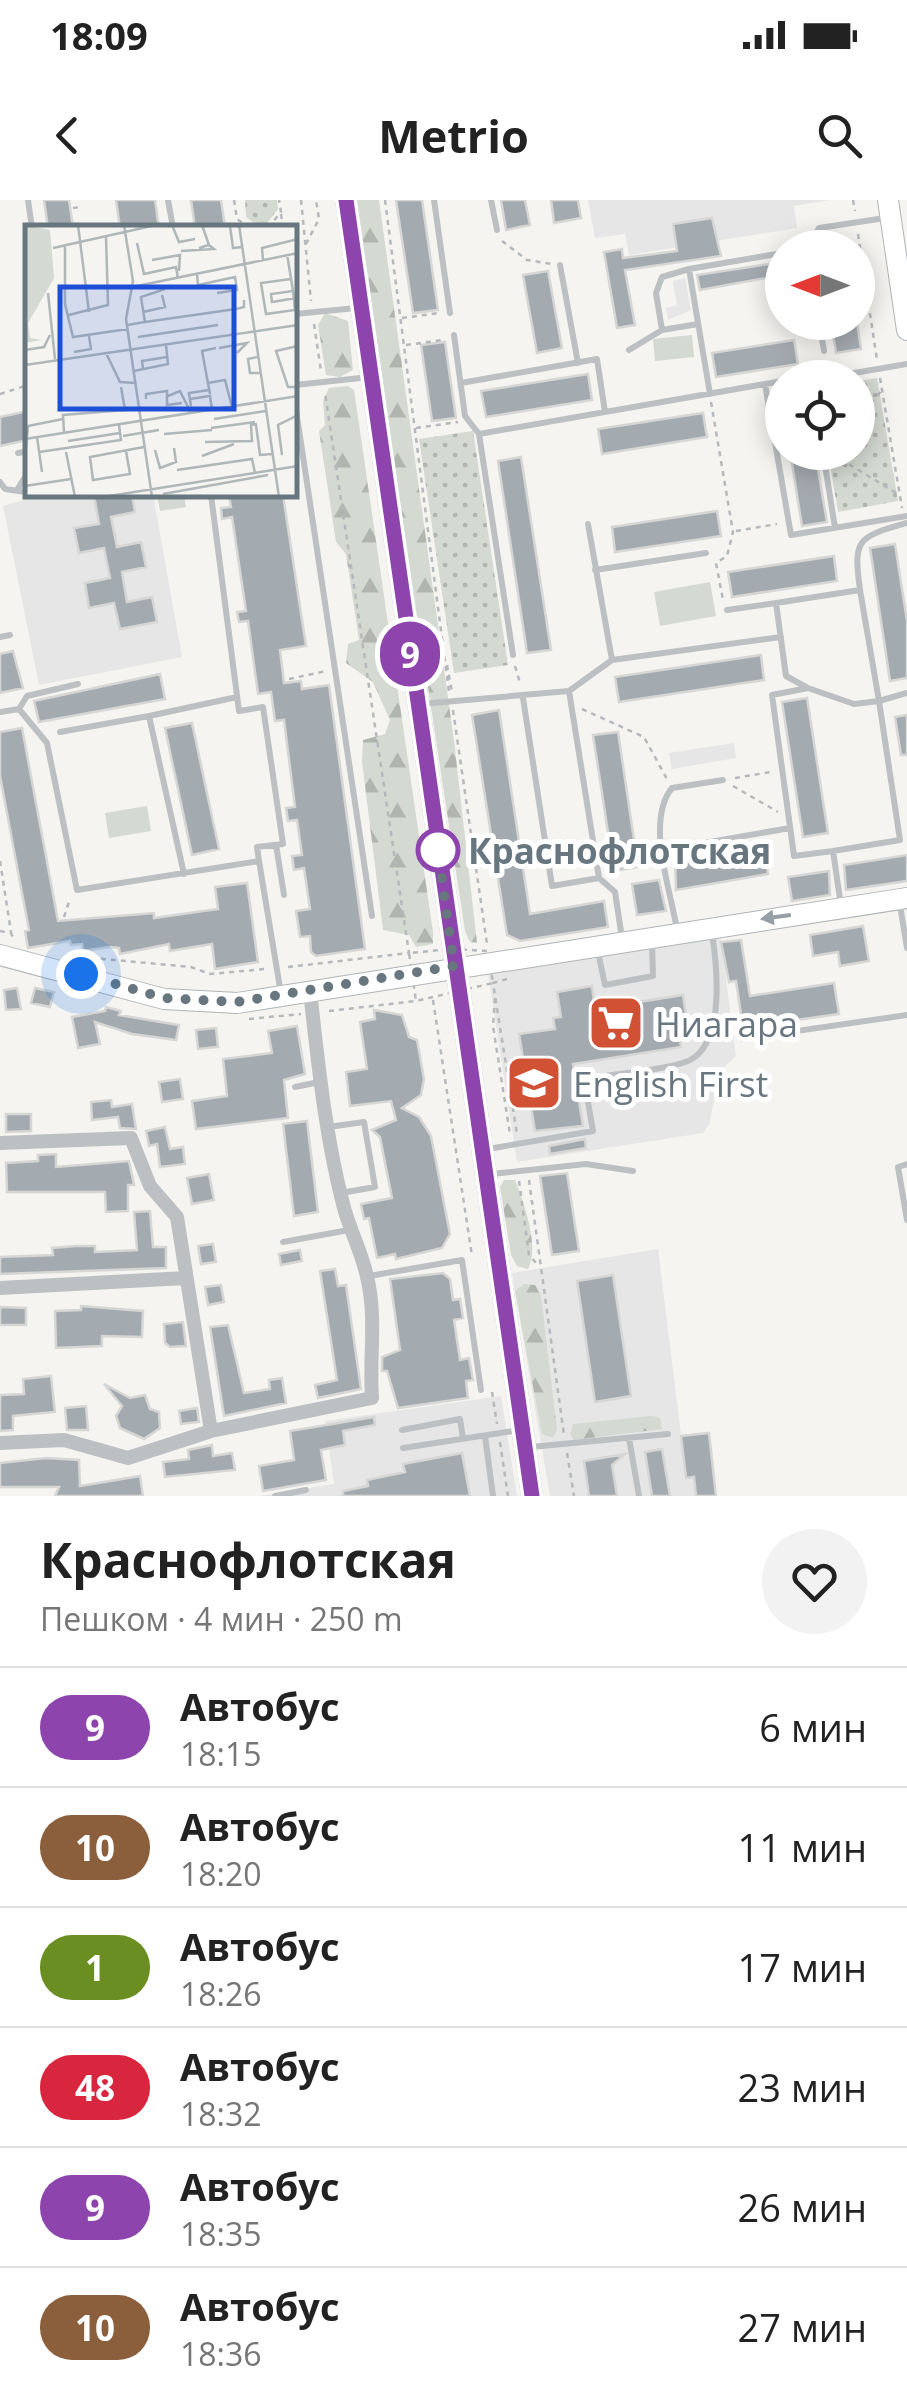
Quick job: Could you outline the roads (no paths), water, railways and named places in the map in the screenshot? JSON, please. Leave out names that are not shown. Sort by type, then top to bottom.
[{"type":"main road","points":[[346,200],[532,1496]]},
{"type":"main road","points":[[889,209],[907,330]]},
{"type":"main road","points":[[8,950],[164,998],[237,1002],[903,899]]},
{"type":"street","points":[[0,1443],[64,1440],[128,1458],[211,1431],[372,1398],[369,1353],[374,1336],[368,1276],[340,1193],[320,1081],[310,990]]},
{"type":"street","points":[[0,1143],[131,1138],[150,1186],[177,1217],[211,1431]]},
{"type":"street","points":[[0,1288],[186,1278]]},
{"type":"lane","points":[[28,200],[32,225]]},
{"type":"lane","points":[[168,200],[173,225]]},
{"type":"lane","points":[[434,200],[450,312]]},
{"type":"lane","points":[[491,200],[497,230]]},
{"type":"lane","points":[[818,230],[889,209]]},
{"type":"lane","points":[[662,330],[656,293],[662,277],[765,257]]},
{"type":"lane","points":[[560,265],[578,363]]},
{"type":"lane","points":[[689,269],[710,394]]},
{"type":"lane","points":[[298,314],[362,307]]},
{"type":"lane","points":[[628,350],[662,330],[698,324]]},
{"type":"lane","points":[[454,337],[469,420],[479,434],[513,655]]},
{"type":"lane","points":[[822,340],[824,352]]},
{"type":"lane","points":[[460,383],[598,360],[605,412]]},
{"type":"lane","points":[[875,369],[907,364]]},
{"type":"lane","points":[[298,385],[371,377]]},
{"type":"lane","points":[[479,434],[765,384]]},
{"type":"lane","points":[[298,422],[372,916]]},
{"type":"lane","points":[[18,453],[25,452]]},
{"type":"lane","points":[[298,467],[305,466]]},
{"type":"lane","points":[[780,470],[791,535],[907,519]]},
{"type":"lane","points":[[828,470],[835,528]]},
{"type":"lane","points":[[16,490],[25,476]]},
{"type":"lane","points":[[0,482],[5,489],[25,492]]},
{"type":"lane","points":[[211,498],[239,711],[263,707],[283,844],[256,847],[281,995]]},
{"type":"lane","points":[[808,688],[772,695],[794,856],[900,840],[855,550],[863,538],[907,519]]},
{"type":"lane","points":[[588,524],[612,660]]},
{"type":"lane","points":[[595,570],[706,553]]},
{"type":"lane","points":[[728,610],[860,590]]},
{"type":"lane","points":[[776,603],[786,676],[854,704],[907,693]]},
{"type":"lane","points":[[0,636],[10,635]]},
{"type":"lane","points":[[418,704],[570,691],[612,660],[780,636]]},
{"type":"lane","points":[[0,712],[18,710],[28,696],[78,684]]},
{"type":"lane","points":[[570,691],[599,878],[614,892],[623,940]]},
{"type":"lane","points":[[60,732],[237,697]]},
{"type":"lane","points":[[523,698],[552,886],[599,878]]},
{"type":"lane","points":[[18,710],[47,743],[77,890],[259,862]]},
{"type":"lane","points":[[149,716],[184,874]]},
{"type":"lane","points":[[677,931],[663,850],[662,800],[672,788],[723,780]]},
{"type":"lane","points":[[663,850],[790,828]]},
{"type":"lane","points":[[276,845],[284,895]]},
{"type":"lane","points":[[833,851],[841,907]]},
{"type":"lane","points":[[903,899],[907,948]]},
{"type":"lane","points":[[482,1150],[592,1130],[584,1079],[690,1060],[707,1045],[718,996],[711,926]]},
{"type":"lane","points":[[596,944],[605,985],[652,976],[651,936]]},
{"type":"lane","points":[[742,1039],[907,1014]]},
{"type":"lane","points":[[295,1086],[320,1081]]},
{"type":"lane","points":[[328,1127],[364,1122],[375,1188],[340,1193]]},
{"type":"lane","points":[[486,1175],[586,1164],[632,1171]]},
{"type":"lane","points":[[907,1164],[898,1167],[907,1220]]},
{"type":"lane","points":[[283,1242],[350,1230]]},
{"type":"lane","points":[[368,1276],[462,1260],[481,1390]]},
{"type":"lane","points":[[402,1430],[460,1419],[464,1439]]},
{"type":"lane","points":[[403,1448],[498,1434],[565,1442],[668,1434]]},
{"type":"lane","points":[[484,1436],[493,1496]]},
{"type":"lane","points":[[629,1438],[639,1496]]},
{"type":"lane","points":[[275,1496],[306,1490]]},
{"type":"place","name":"Краснофлотская","points":[[438,850]]},
{"type":"place","name":"Ниагара","points":[[616,1023]]},
{"type":"place","name":"English First","points":[[534,1083]]}]
